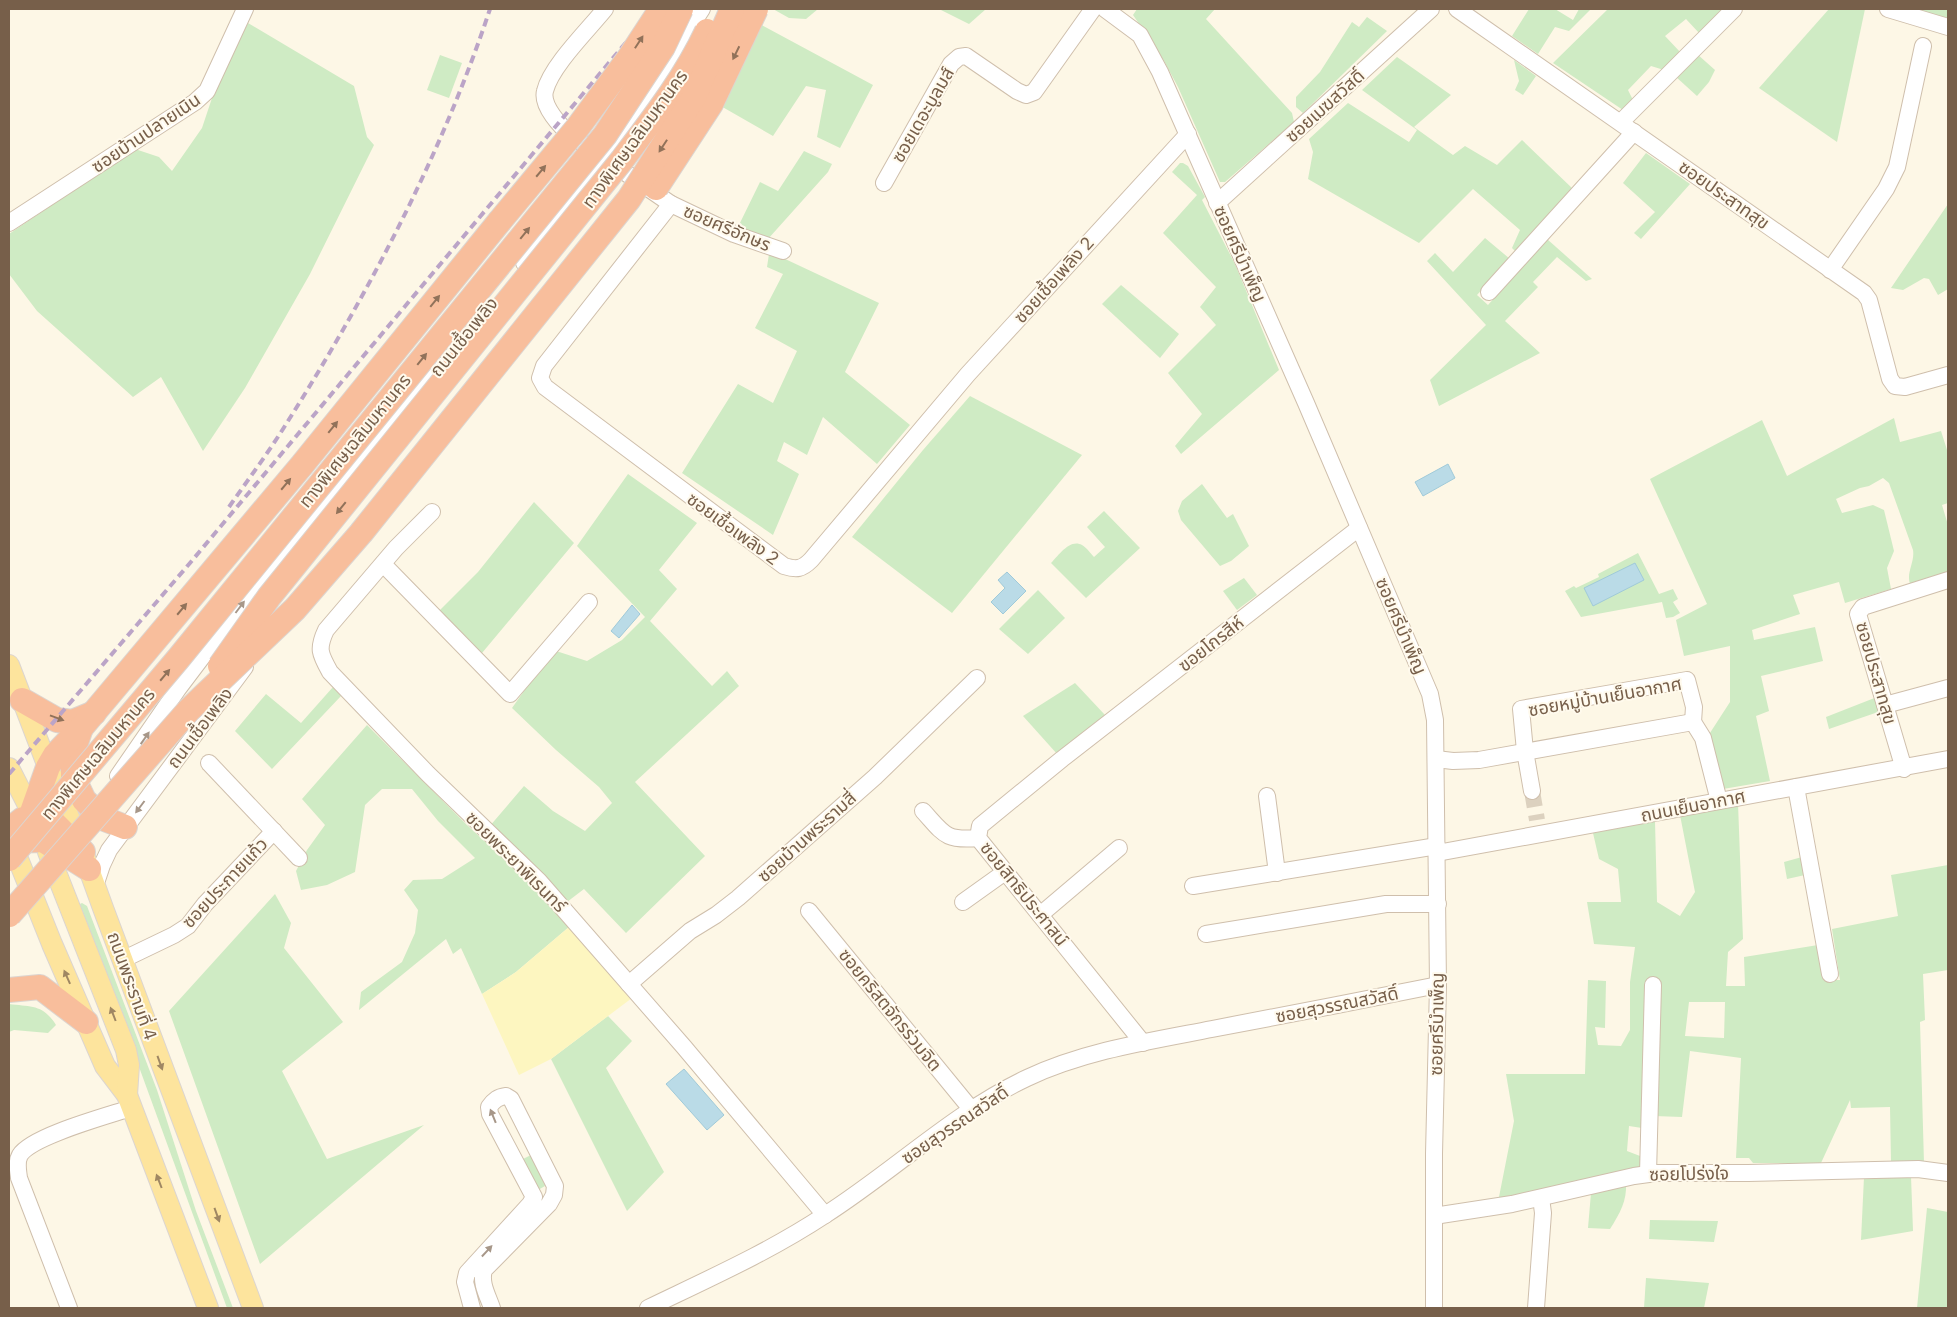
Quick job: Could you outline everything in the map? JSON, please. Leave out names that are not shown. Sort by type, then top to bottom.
[{"type":"highway","points":[[9,841],[37,824],[48,767],[55,755],[87,720],[302,465],[578,128],[629,58],[661,9]]},
{"type":"highway","name":"ทางพิเศษเฉลิมมหานคร","points":[[9,841],[178,659],[605,135],[663,47],[681,9]]},
{"type":"highway","name":"ทางพิเศษเฉลิมมหานคร","points":[[189,710],[268,597],[622,160],[674,91],[697,52],[717,9]]},
{"type":"highway","name":"ทางพิเศษเฉลิมมหานคร","points":[[9,915],[189,710],[295,609],[343,554],[629,199],[694,97],[730,9]]},
{"type":"highway","points":[[253,656],[316,596],[365,540],[637,215],[711,104],[756,9]]},
{"type":"highway","points":[[22,700],[56,720],[72,722],[87,720]]},
{"type":"highway","points":[[87,720],[72,752],[73,777],[84,800],[102,818],[125,827]]},
{"type":"highway","points":[[37,824],[77,859]]},
{"type":"highway","points":[[9,990],[40,987],[86,1022]]},
{"type":"main road","name":"ถนนพระรามที่ 4","points":[[9,665],[48,767],[77,859],[126,1050],[129,1065],[129,1102]]},
{"type":"main road","points":[[9,768],[37,824]]},
{"type":"main road","name":"ถนนพระรามที่ 4","points":[[9,841],[106,1066],[129,1102],[208,1308]]},
{"type":"main road","name":"ถนนพระรามที่ 4","points":[[77,859],[122,960],[253,1308]]},
{"type":"street","name":"ซอยบ้านปลายเนิน","points":[[9,223],[195,102],[207,91],[245,9]]},
{"type":"street","points":[[605,9],[560,64],[545,92],[547,102],[558,124],[572,136],[671,204]]},
{"type":"street","name":"ถนนเชื้อเพลิง","points":[[277,558],[253,656],[125,827],[102,864],[77,859],[94,810],[178,690],[277,558],[460,344],[606,158],[702,9]]},
{"type":"street","name":"ถนนเชื้อเพลิง","points":[[606,158],[650,129],[686,94],[696,79],[730,9]]},
{"type":"street","name":"ซอยเดอะบูลมส์","points":[[884,183],[940,80],[951,64],[959,57],[966,56],[1017,92],[1026,95],[1034,92],[1093,9]]},
{"type":"street","name":"ซอยศรีบำเพ็ญ","points":[[1105,9],[1127,24],[1140,36],[1157,65],[1306,403],[1430,694],[1435,720],[1438,904],[1434,1154],[1434,1308]]},
{"type":"street","name":"ซอยเมฆสวัสดิ์","points":[[1217,203],[1431,9]]},
{"type":"street","name":"ซอยประสาทสุข","points":[[1457,9],[1864,293],[1869,300],[1890,379],[1895,386],[1905,387],[1948,375]]},
{"type":"street","points":[[1489,292],[1628,127],[1734,9]]},
{"type":"street","points":[[1888,9],[1948,27]]},
{"type":"street","points":[[1830,270],[1886,189],[1897,167],[1923,46]]},
{"type":"street","name":"ซอยเชื้อเพลิง 2","points":[[671,204],[544,366],[540,378],[544,387],[660,475],[784,566],[795,570],[804,567],[811,560],[966,376],[1188,134]]},
{"type":"street","name":"ซอยศรีอักษร","points":[[671,204],[734,234],[783,251]]},
{"type":"street","name":"ซอยพระยาพิเรนทร์","points":[[432,512],[382,564],[326,630],[321,641],[320,654],[330,672],[428,774],[539,881],[826,1215]]},
{"type":"street","name":"ฃอยโกรสีห์","points":[[1062,759],[1360,528]]},
{"type":"street","points":[[382,564],[510,694],[589,602]]},
{"type":"street","name":"ซอยประสาทสุข","points":[[1904,769],[1858,614],[1860,609],[1869,604],[1948,580]]},
{"type":"street","name":"ซอยบ้านพระรามสี่","points":[[629,984],[690,931],[716,915],[738,898],[875,777],[977,678]]},
{"type":"street","name":"ซอยหมู่บ้านเย็นอากาศ","points":[[1532,791],[1525,752],[1521,709],[1687,680],[1694,707],[1693,722],[1703,738],[1719,801]]},
{"type":"street","points":[[1885,705],[1948,688]]},
{"type":"street","points":[[1436,759],[1453,761],[1479,760],[1693,722]]},
{"type":"street","name":"ซอยสิทธิประศาสน์","points":[[1062,759],[980,826],[978,838],[1143,1043]]},
{"type":"street","name":"ถนนเย็นอากาศ","points":[[1193,886],[1277,872],[1437,850],[1538,828],[1719,801],[1948,760]]},
{"type":"street","name":"ซอยประกายแก้ว","points":[[209,763],[299,858]]},
{"type":"street","points":[[1796,787],[1830,974]]},
{"type":"street","points":[[1268,796],[1277,872]]},
{"type":"street","points":[[923,811],[946,836],[960,840],[978,838]]},
{"type":"street","name":"ซอยประกายแก้ว","points":[[122,960],[174,935],[188,926],[205,904],[274,831]]},
{"type":"street","points":[[1040,915],[1119,848]]},
{"type":"street","points":[[962,902],[1005,872]]},
{"type":"street","points":[[1206,934],[1386,904],[1438,904]]},
{"type":"street","name":"ซอยคริสตจักรร่วมจิต","points":[[809,911],[971,1109]]},
{"type":"street","points":[[1648,1174],[1653,984]]},
{"type":"street","name":"ซอยสุวรรณสวัสดิ์","points":[[648,1308],[760,1254],[826,1215],[971,1109],[998,1092],[1051,1068],[1143,1043],[1438,985]]},
{"type":"street","points":[[476,1272],[484,1270],[549,1204],[554,1196],[555,1186],[511,1099],[506,1096],[500,1097],[489,1106],[490,1114],[534,1197]]},
{"type":"street","points":[[69,1308],[19,1178],[17,1161],[21,1153],[29,1146],[44,1138],[129,1102]]},
{"type":"street","points":[[513,1156],[534,1144]]},
{"type":"street","name":"ซอยโปร่งใจ","points":[[1434,1216],[1541,1198],[1648,1174],[1918,1169],[1948,1173]]},
{"type":"street","points":[[534,1197],[554,1196]]},
{"type":"street","points":[[472,1308],[465,1282],[476,1272],[534,1197]]},
{"type":"street","points":[[1536,1308],[1543,1213],[1541,1198]]},
{"type":"street","points":[[476,1272],[484,1284],[492,1308]]},
{"type":"green space","points":[[773,9],[818,9],[806,19],[789,18]]},
{"type":"green space","points":[[939,9],[986,9],[969,24]]},
{"type":"green space","points":[[1137,9],[1215,9],[1206,19],[1292,113],[1294,122],[1225,182],[1220,182],[1178,87],[1163,59],[1133,15]]},
{"type":"green space","points":[[1529,9],[1555,9],[1573,20],[1579,9],[1591,9],[1569,31],[1555,27],[1538,54],[1512,36]]},
{"type":"green space","points":[[1608,9],[1726,9],[1700,34],[1686,19],[1665,36],[1681,53],[1664,70],[1651,66],[1628,90],[1633,100],[1623,110],[1553,63]]},
{"type":"green space","points":[[1829,9],[1865,9],[1837,142],[1759,88]]},
{"type":"green space","points":[[1905,9],[1948,9],[1948,22]]},
{"type":"green space","points":[[1367,17],[1387,31],[1303,113],[1296,107],[1296,97],[1320,72],[1352,22],[1359,27]]},
{"type":"green space","points":[[248,23],[354,86],[367,137],[374,145],[310,274],[245,388],[203,451],[161,377],[133,397],[37,311],[9,274],[9,234],[135,149],[159,157],[172,171],[202,128],[213,95]]},
{"type":"green space","points":[[758,23],[873,85],[840,148],[817,137],[826,90],[806,86],[773,136],[719,105]]},
{"type":"green space","points":[[1697,54],[1715,70],[1709,82],[1697,96],[1675,76]]},
{"type":"green space","points":[[440,55],[462,63],[449,98],[427,90]]},
{"type":"green space","points":[[1397,57],[1451,95],[1414,127],[1453,155],[1465,146],[1497,165],[1522,140],[1573,189],[1516,252],[1512,248],[1520,230],[1473,189],[1419,243],[1308,179],[1313,152],[1309,139],[1348,103],[1409,142],[1417,130],[1362,90]]},
{"type":"green space","points":[[1514,60],[1536,76],[1523,95],[1515,90],[1519,81]]},
{"type":"green space","points":[[804,151],[832,164],[828,172],[768,239],[737,229],[760,182],[778,191]]},
{"type":"green space","points":[[1646,153],[1690,184],[1641,239],[1634,233],[1655,212],[1623,183]]},
{"type":"green space","points":[[1180,163],[1188,166],[1205,197],[1202,200],[1235,264],[1279,370],[1181,454],[1175,446],[1202,414],[1168,373],[1216,325],[1200,307],[1216,287],[1163,233],[1197,195],[1172,172]]},
{"type":"green space","points":[[1948,204],[1948,289],[1938,295],[1929,279],[1924,278],[1903,290],[1891,288]]},
{"type":"green space","points":[[1485,238],[1510,259],[1477,295],[1488,305],[1547,239],[1592,279],[1586,281],[1557,257],[1533,282],[1538,287],[1505,321],[1540,353],[1439,406],[1430,380],[1486,325],[1427,261],[1435,253],[1453,272]]},
{"type":"green space","points":[[769,254],[783,258],[879,303],[845,372],[910,425],[877,464],[823,417],[807,455],[784,442],[777,461],[799,474],[773,535],[682,473],[738,384],[773,403],[797,351],[755,328],[783,274],[767,267]]},
{"type":"green space","points":[[1121,285],[1179,334],[1160,358],[1102,304]]},
{"type":"green space","points":[[970,396],[1082,455],[952,613],[852,537]]},
{"type":"green space","points":[[1894,418],[1900,442],[1941,431],[1948,453],[1948,503],[1942,505],[1948,525],[1948,573],[1910,584],[1909,575],[1913,550],[1889,483],[1883,478],[1869,486],[1836,499],[1842,513],[1873,505],[1884,510],[1894,551],[1887,568],[1891,589],[1845,603],[1839,582],[1793,595],[1800,614],[1752,630],[1754,640],[1815,627],[1823,661],[1761,676],[1769,711],[1756,716],[1770,781],[1723,789],[1708,736],[1730,702],[1730,646],[1684,656],[1676,620],[1707,604],[1650,479],[1762,420],[1787,476]]},
{"type":"green space","points":[[628,474],[697,523],[659,570],[677,589],[650,621],[712,686],[727,671],[739,686],[635,782],[705,856],[626,933],[584,889],[567,902],[489,827],[524,786],[553,811],[585,831],[612,803],[599,787],[556,750],[512,708],[553,650],[587,661],[622,640],[645,617],[577,546]]},
{"type":"green space","points":[[1202,484],[1227,518],[1233,514],[1249,546],[1231,561],[1220,566],[1181,520],[1178,511],[1182,501]]},
{"type":"green space","points":[[534,502],[574,543],[482,653],[439,611],[478,572]]},
{"type":"green space","points":[[1104,511],[1140,548],[1086,598],[1051,563],[1073,544],[1078,543],[1082,545],[1094,557],[1105,547],[1087,527]]},
{"type":"green space","points":[[1638,553],[1659,594],[1673,589],[1678,599],[1673,602],[1680,613],[1666,618],[1662,602],[1581,617],[1565,591],[1599,577],[1598,574]]},
{"type":"green space","points":[[1244,578],[1257,595],[1237,610],[1223,591]]},
{"type":"green space","points":[[1038,590],[1065,618],[1028,654],[999,629]]},
{"type":"green space","points":[[1075,683],[1105,715],[1058,755],[1023,716]]},
{"type":"green space","points":[[333,687],[341,696],[272,769],[235,731],[266,694],[301,723]]},
{"type":"green space","points":[[1877,697],[1881,711],[1829,729],[1826,717]]},
{"type":"green space","points":[[367,725],[467,825],[526,879],[569,927],[516,972],[482,994],[461,948],[453,954],[446,939],[359,1010],[361,992],[402,962],[415,933],[418,910],[404,890],[413,880],[442,879],[475,858],[438,821],[412,789],[382,789],[365,805],[355,872],[327,885],[301,890],[296,871],[307,850],[325,825],[302,799]]},
{"type":"green space","points":[[1738,803],[1743,939],[1728,952],[1726,986],[1745,986],[1744,957],[1818,945],[1824,980],[1840,980],[1832,929],[1898,916],[1891,875],[1948,865],[1948,970],[1923,974],[1925,1020],[1920,1022],[1924,1163],[1891,1162],[1890,1107],[1851,1108],[1850,1100],[1821,1163],[1753,1163],[1749,1158],[1736,1158],[1741,1058],[1690,1051],[1682,1117],[1654,1116],[1642,1128],[1629,1126],[1627,1151],[1640,1156],[1640,1171],[1498,1202],[1514,1121],[1506,1074],[1585,1074],[1588,980],[1606,981],[1605,1028],[1595,1027],[1598,1045],[1621,1046],[1630,1030],[1630,982],[1635,947],[1594,944],[1587,902],[1621,902],[1618,869],[1599,859],[1593,833],[1655,821],[1657,902],[1680,916],[1695,892],[1680,815]],"holes":[[[1689,1002],[1725,1002],[1724,1038],[1685,1036]]]},
{"type":"green space","points":[[1802,857],[1805,875],[1787,879],[1784,862]]},
{"type":"green space","points":[[275,894],[291,923],[284,948],[343,1022],[282,1071],[327,1159],[424,1125],[260,1264],[169,1011]]},
{"type":"green space","points":[[82,903],[87,906],[157,1090],[196,1211],[233,1308],[227,1308],[81,908],[80,904]]},
{"type":"green space","points":[[9,1004],[30,1006],[41,1010],[56,1025],[48,1033],[14,1030],[9,1032]]},
{"type":"green space","points":[[608,1016],[632,1041],[606,1068],[664,1172],[627,1211],[551,1059]]},
{"type":"green space","points":[[531,1155],[545,1186],[538,1190],[523,1159]]},
{"type":"green space","points":[[1911,1176],[1913,1231],[1861,1240],[1864,1177]]},
{"type":"green space","points":[[1626,1183],[1622,1207],[1610,1229],[1588,1228],[1591,1193]]},
{"type":"green space","points":[[1927,1208],[1948,1212],[1948,1308],[1917,1308]]},
{"type":"green space","points":[[1650,1220],[1718,1221],[1714,1242],[1649,1239]]},
{"type":"green space","points":[[1646,1278],[1709,1283],[1704,1308],[1644,1308]]},
{"type":"sand","points":[[569,927],[632,998],[551,1059],[519,1075],[482,994],[516,972]]},
{"type":"water","points":[[1448,464],[1455,478],[1423,496],[1415,482]]},
{"type":"water","points":[[1635,563],[1644,580],[1593,606],[1584,588]]},
{"type":"water","points":[[1007,572],[1026,591],[1003,614],[991,602],[1005,588],[998,580]]},
{"type":"water","points":[[632,605],[640,614],[619,638],[611,631]]},
{"type":"water","points":[[684,1069],[724,1115],[707,1130],[666,1084]]},
{"type":"tunnel","points":[[1532,791],[1537,820]]},
{"type":"railway","points":[[229,507],[283,429],[372,278],[425,172],[449,119],[490,9]]},
{"type":"railway","points":[[9,774],[190,563],[654,9]]}]
